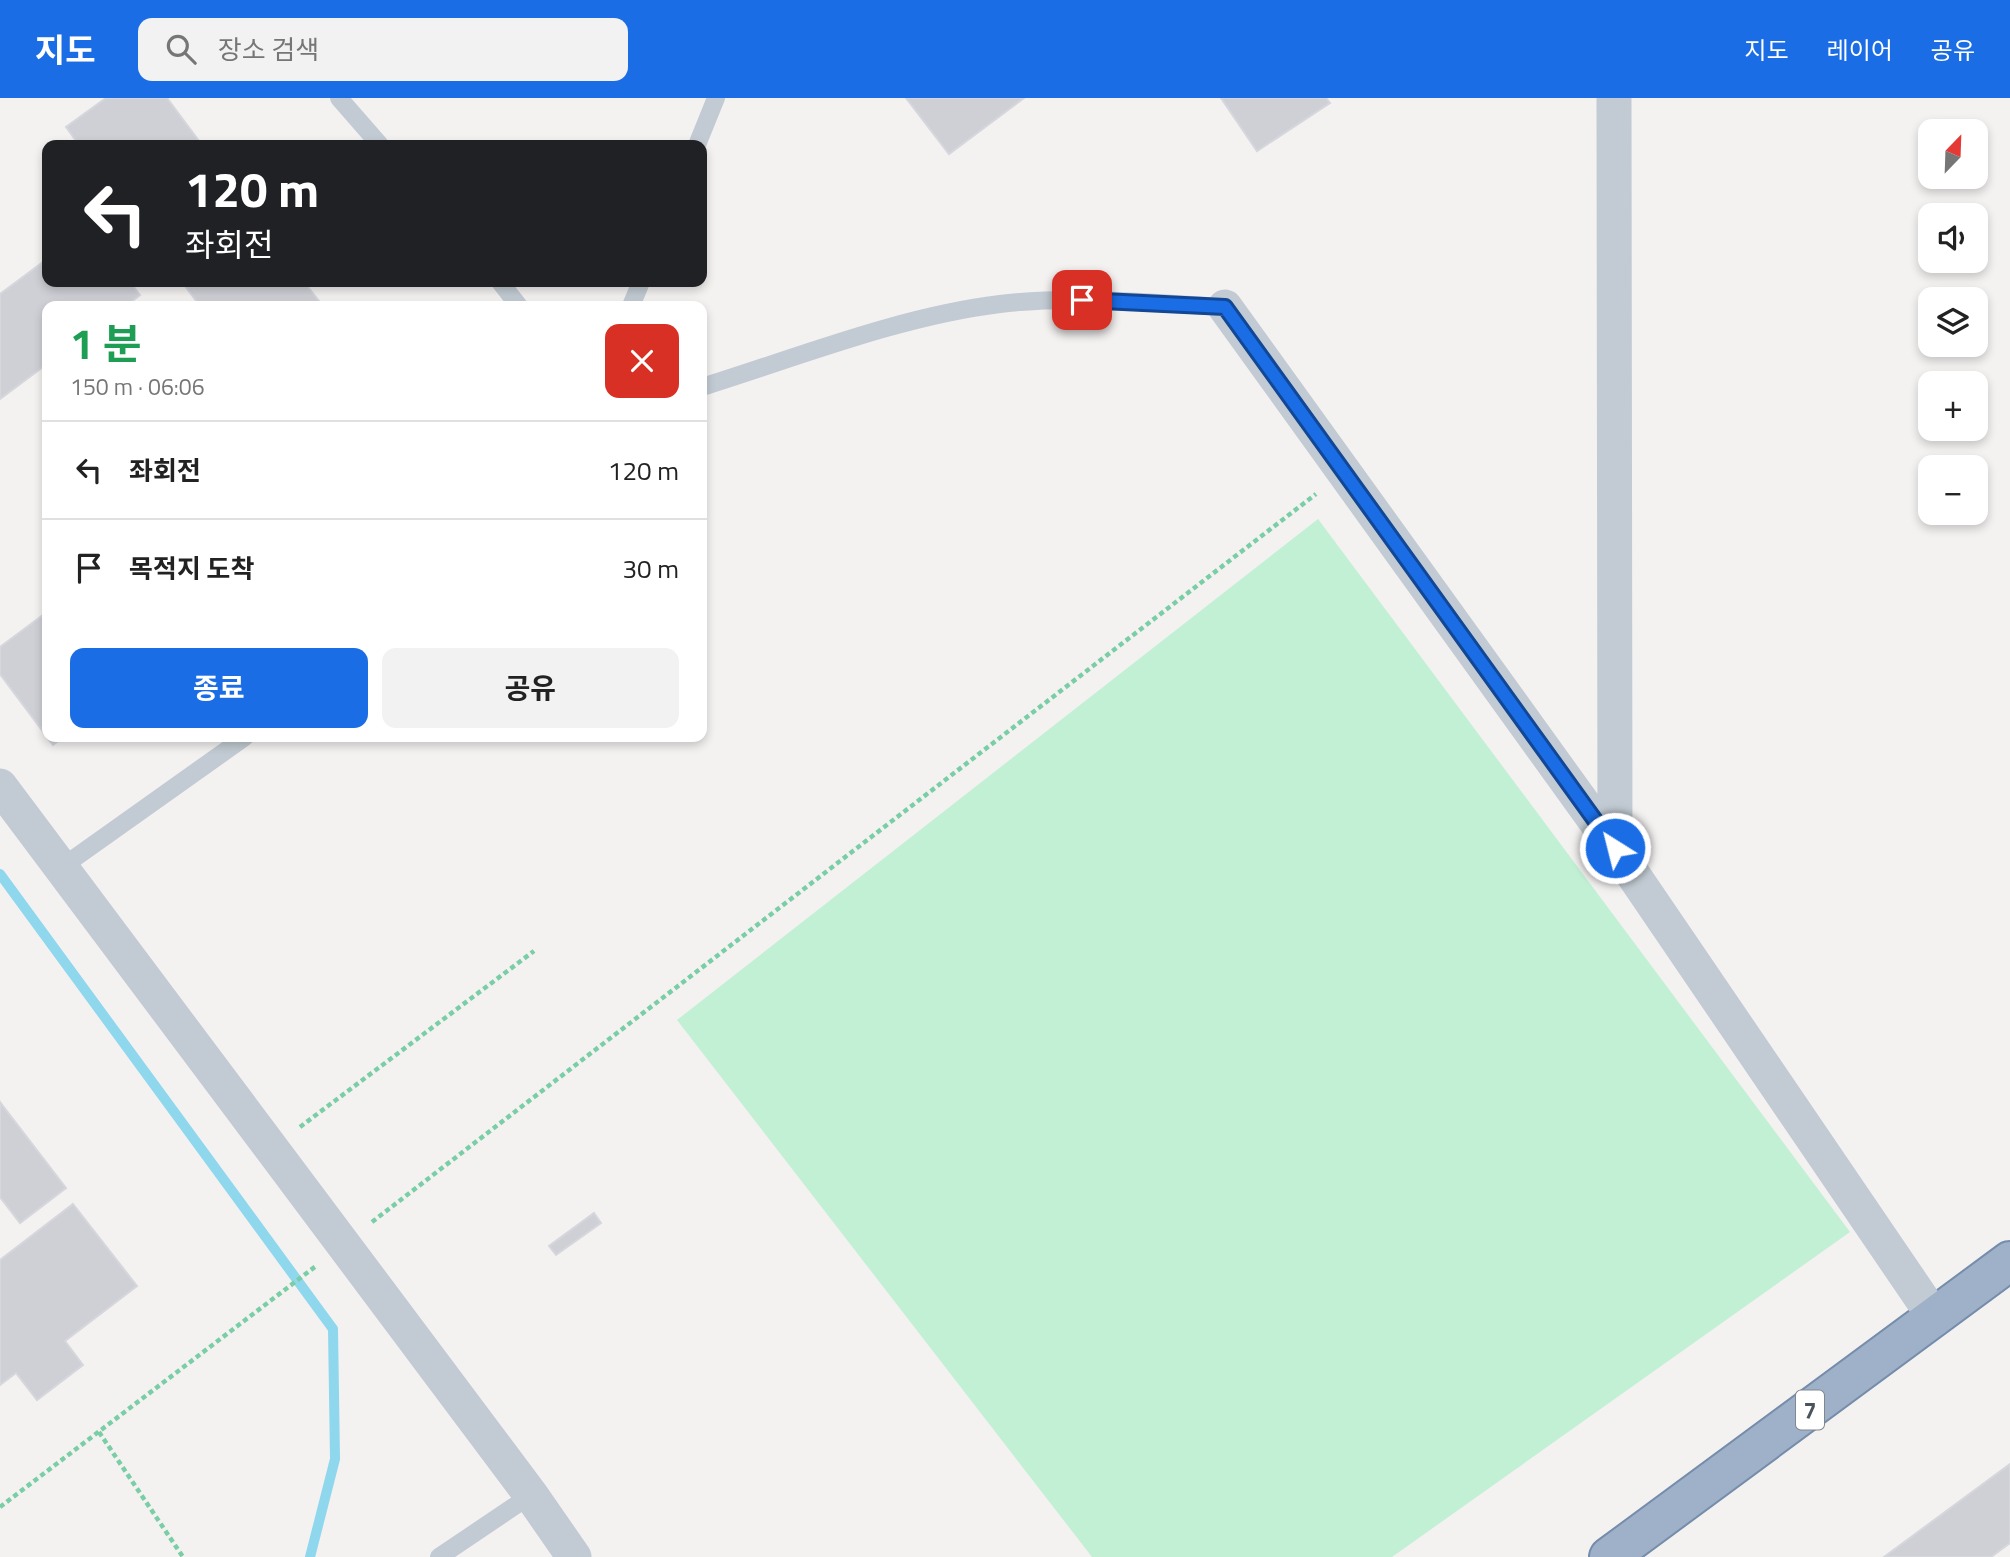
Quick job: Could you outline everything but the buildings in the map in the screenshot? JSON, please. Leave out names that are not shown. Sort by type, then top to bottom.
[{"type":"highway","name":"7","points":[[1609,1557],[2010,1261]]},
{"type":"street","points":[[1614,98],[1615,848]]},
{"type":"street","points":[[1225,307],[1615,848],[1935,1318]]},
{"type":"street","points":[[0,786],[531,1495],[574,1557]]},
{"type":"lane","points":[[338,98],[376,140]]},
{"type":"lane","points":[[700,140],[716,98]]},
{"type":"lane","points":[[504,287],[515,301]]},
{"type":"lane","points":[[707,385],[893,327],[951,312],[1002,304],[1082,300],[1225,307]]},
{"type":"lane","points":[[62,867],[239,742]]},
{"type":"lane","points":[[439,1557],[531,1495]]},
{"type":"path","points":[[0,1507],[1344,472]]},
{"type":"path","points":[[272,1148],[534,951]]},
{"type":"path","points":[[99,1432],[183,1557]]},
{"type":"green space","points":[[1318,519],[1850,1232],[1392,1557],[1092,1557],[677,1020]]},
{"type":"waterway","points":[[0,874],[333,1329],[335,1459],[310,1557]]},
{"type":"route","points":[[1082,300],[1225,307],[1615,848]]}]
